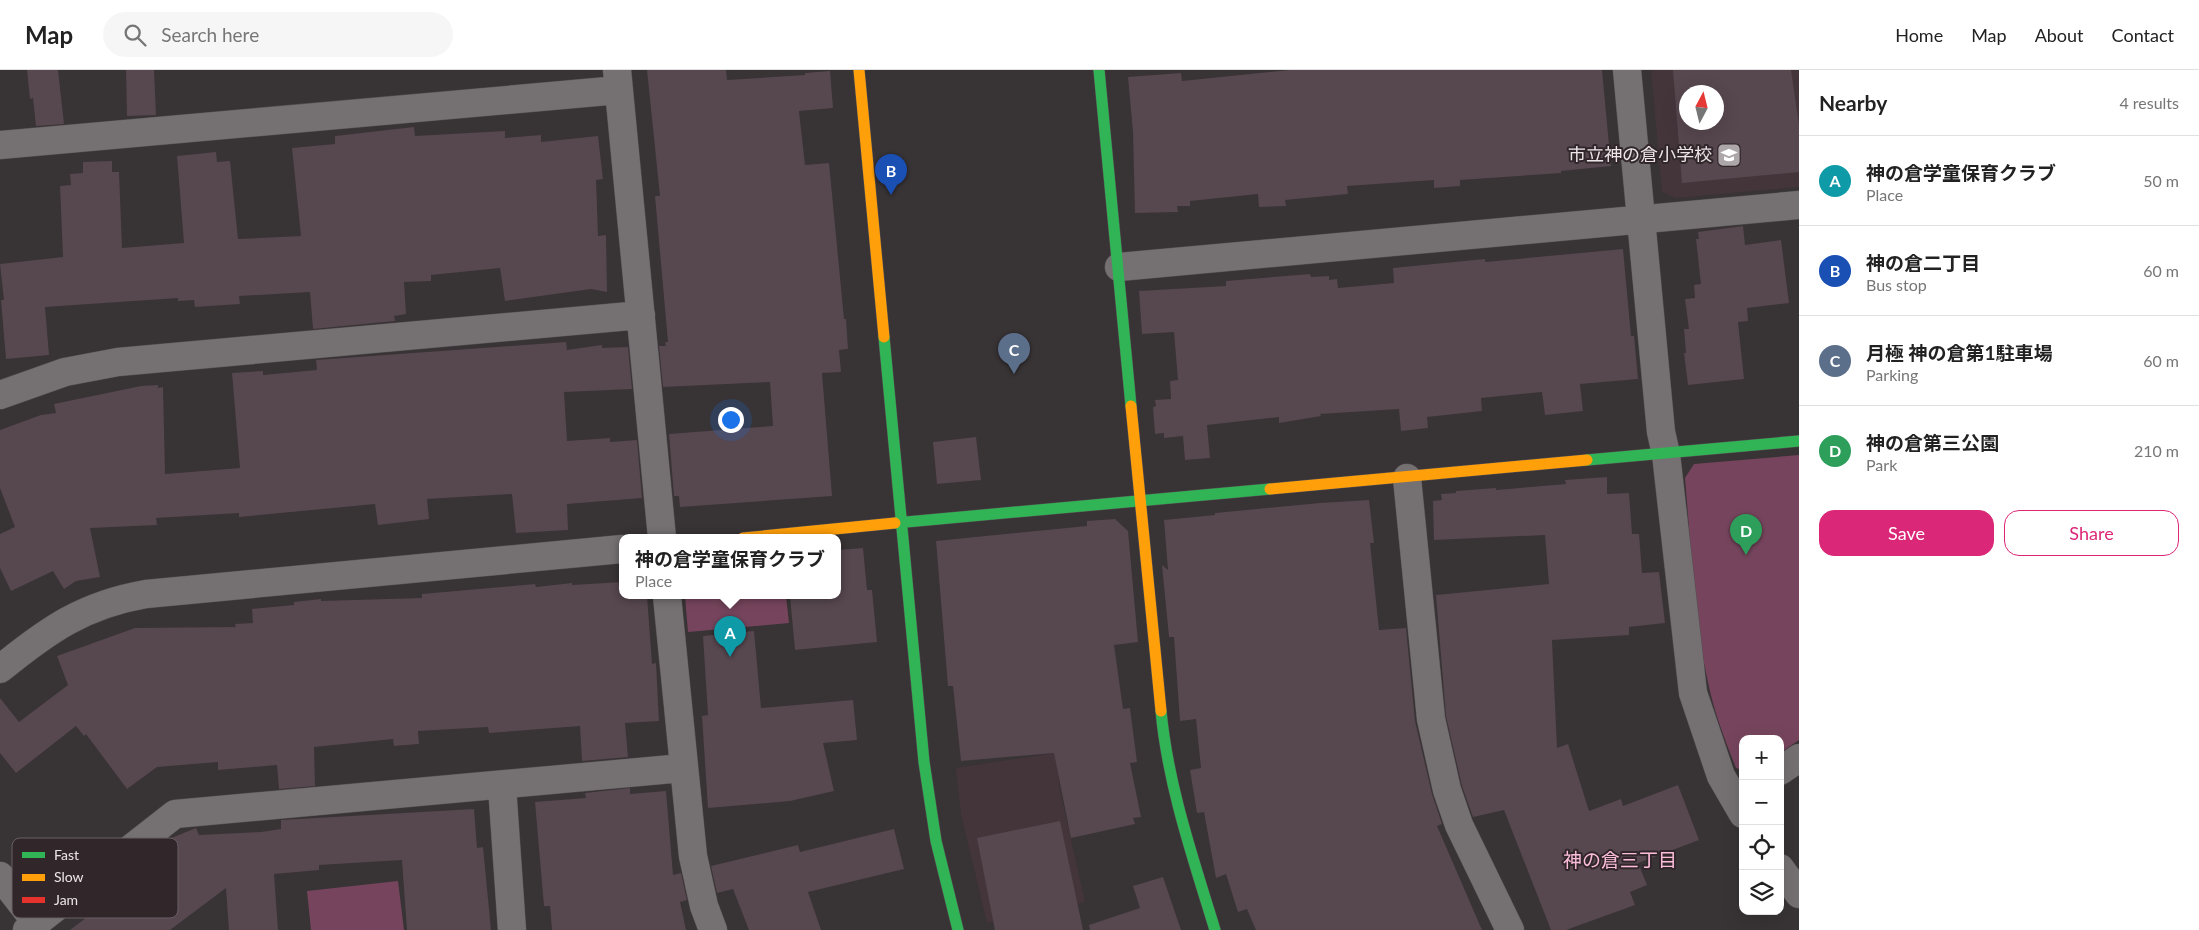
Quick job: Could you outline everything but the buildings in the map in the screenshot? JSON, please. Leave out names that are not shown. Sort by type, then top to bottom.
[{"type":"street","points":[[859,70],[924,762],[936,841],[958,930]]},
{"type":"street","points":[[1100,70],[1155,659],[1165,744],[1178,809],[1215,930]]},
{"type":"street","points":[[1627,70],[1661,432],[1666,454],[1693,693],[1721,776],[1739,803]]},
{"type":"street","points":[[0,145],[618,80],[662,534]]},
{"type":"street","points":[[1119,267],[1799,205]]},
{"type":"street","points":[[0,395],[65,372],[118,362],[641,315]]},
{"type":"street","points":[[783,534],[1799,442]]},
{"type":"street","points":[[1407,478],[1433,728],[1447,790],[1459,825],[1510,930]]},
{"type":"street","points":[[4,658],[78,614],[117,600],[138,595],[619,549]]},
{"type":"street","points":[[667,599],[693,856],[704,906],[712,930]]},
{"type":"street","points":[[1784,768],[1799,758]]},
{"type":"street","points":[[145,838],[176,814],[502,786],[683,768]]},
{"type":"street","points":[[502,786],[512,930]]},
{"type":"street","points":[[1781,870],[1799,894]]},
{"type":"street","points":[[0,876],[12,895]]},
{"type":"street","points":[[31,926],[41,918]]},
{"type":"shaded area","name":"市立神の倉小学校","points":[[1651,70],[1799,70],[1799,187],[1675,198],[1662,192]]},
{"type":"shaded area","points":[[1799,455],[1799,740],[1784,750],[1784,735],[1739,735],[1739,769],[1736,768],[1713,704],[1699,632],[1685,478],[1694,464]]},
{"type":"shaded area","points":[[685,599],[786,599],[789,623],[688,632]]},
{"type":"shaded area","points":[[1055,753],[1060,791],[1085,902],[987,923],[961,814],[956,768]]},
{"type":"shaded area","points":[[398,881],[404,930],[311,930],[307,891]]},
{"type":"traffic: fast","points":[[1099,70],[1131,406]]},
{"type":"traffic: fast","points":[[884,337],[924,762],[936,841],[958,930]]},
{"type":"traffic: fast","points":[[1587,460],[1799,441]]},
{"type":"traffic: fast","points":[[895,523],[1270,489]]},
{"type":"traffic: fast","points":[[1161,711],[1164,739],[1175,794],[1215,930]]},
{"type":"traffic: slow","points":[[859,70],[884,337]]},
{"type":"traffic: slow","points":[[1131,406],[1161,711]]},
{"type":"traffic: slow","points":[[1270,489],[1587,460]]},
{"type":"traffic: slow","points":[[784,534],[895,523]]},
{"type":"place","name":"市立神の倉小学校","points":[[1729,155]]},
{"type":"place","name":"神の倉二丁目","points":[[891,195]]},
{"type":"place","name":"月極 神の倉第1駐車場","points":[[1014,374]]},
{"type":"place","name":"神の倉第三公園","points":[[1746,555]]},
{"type":"place","name":"神の倉学童保育クラブ","points":[[730,657]]},
{"type":"district","name":"神の倉三丁目","points":[[1620,860]]}]
